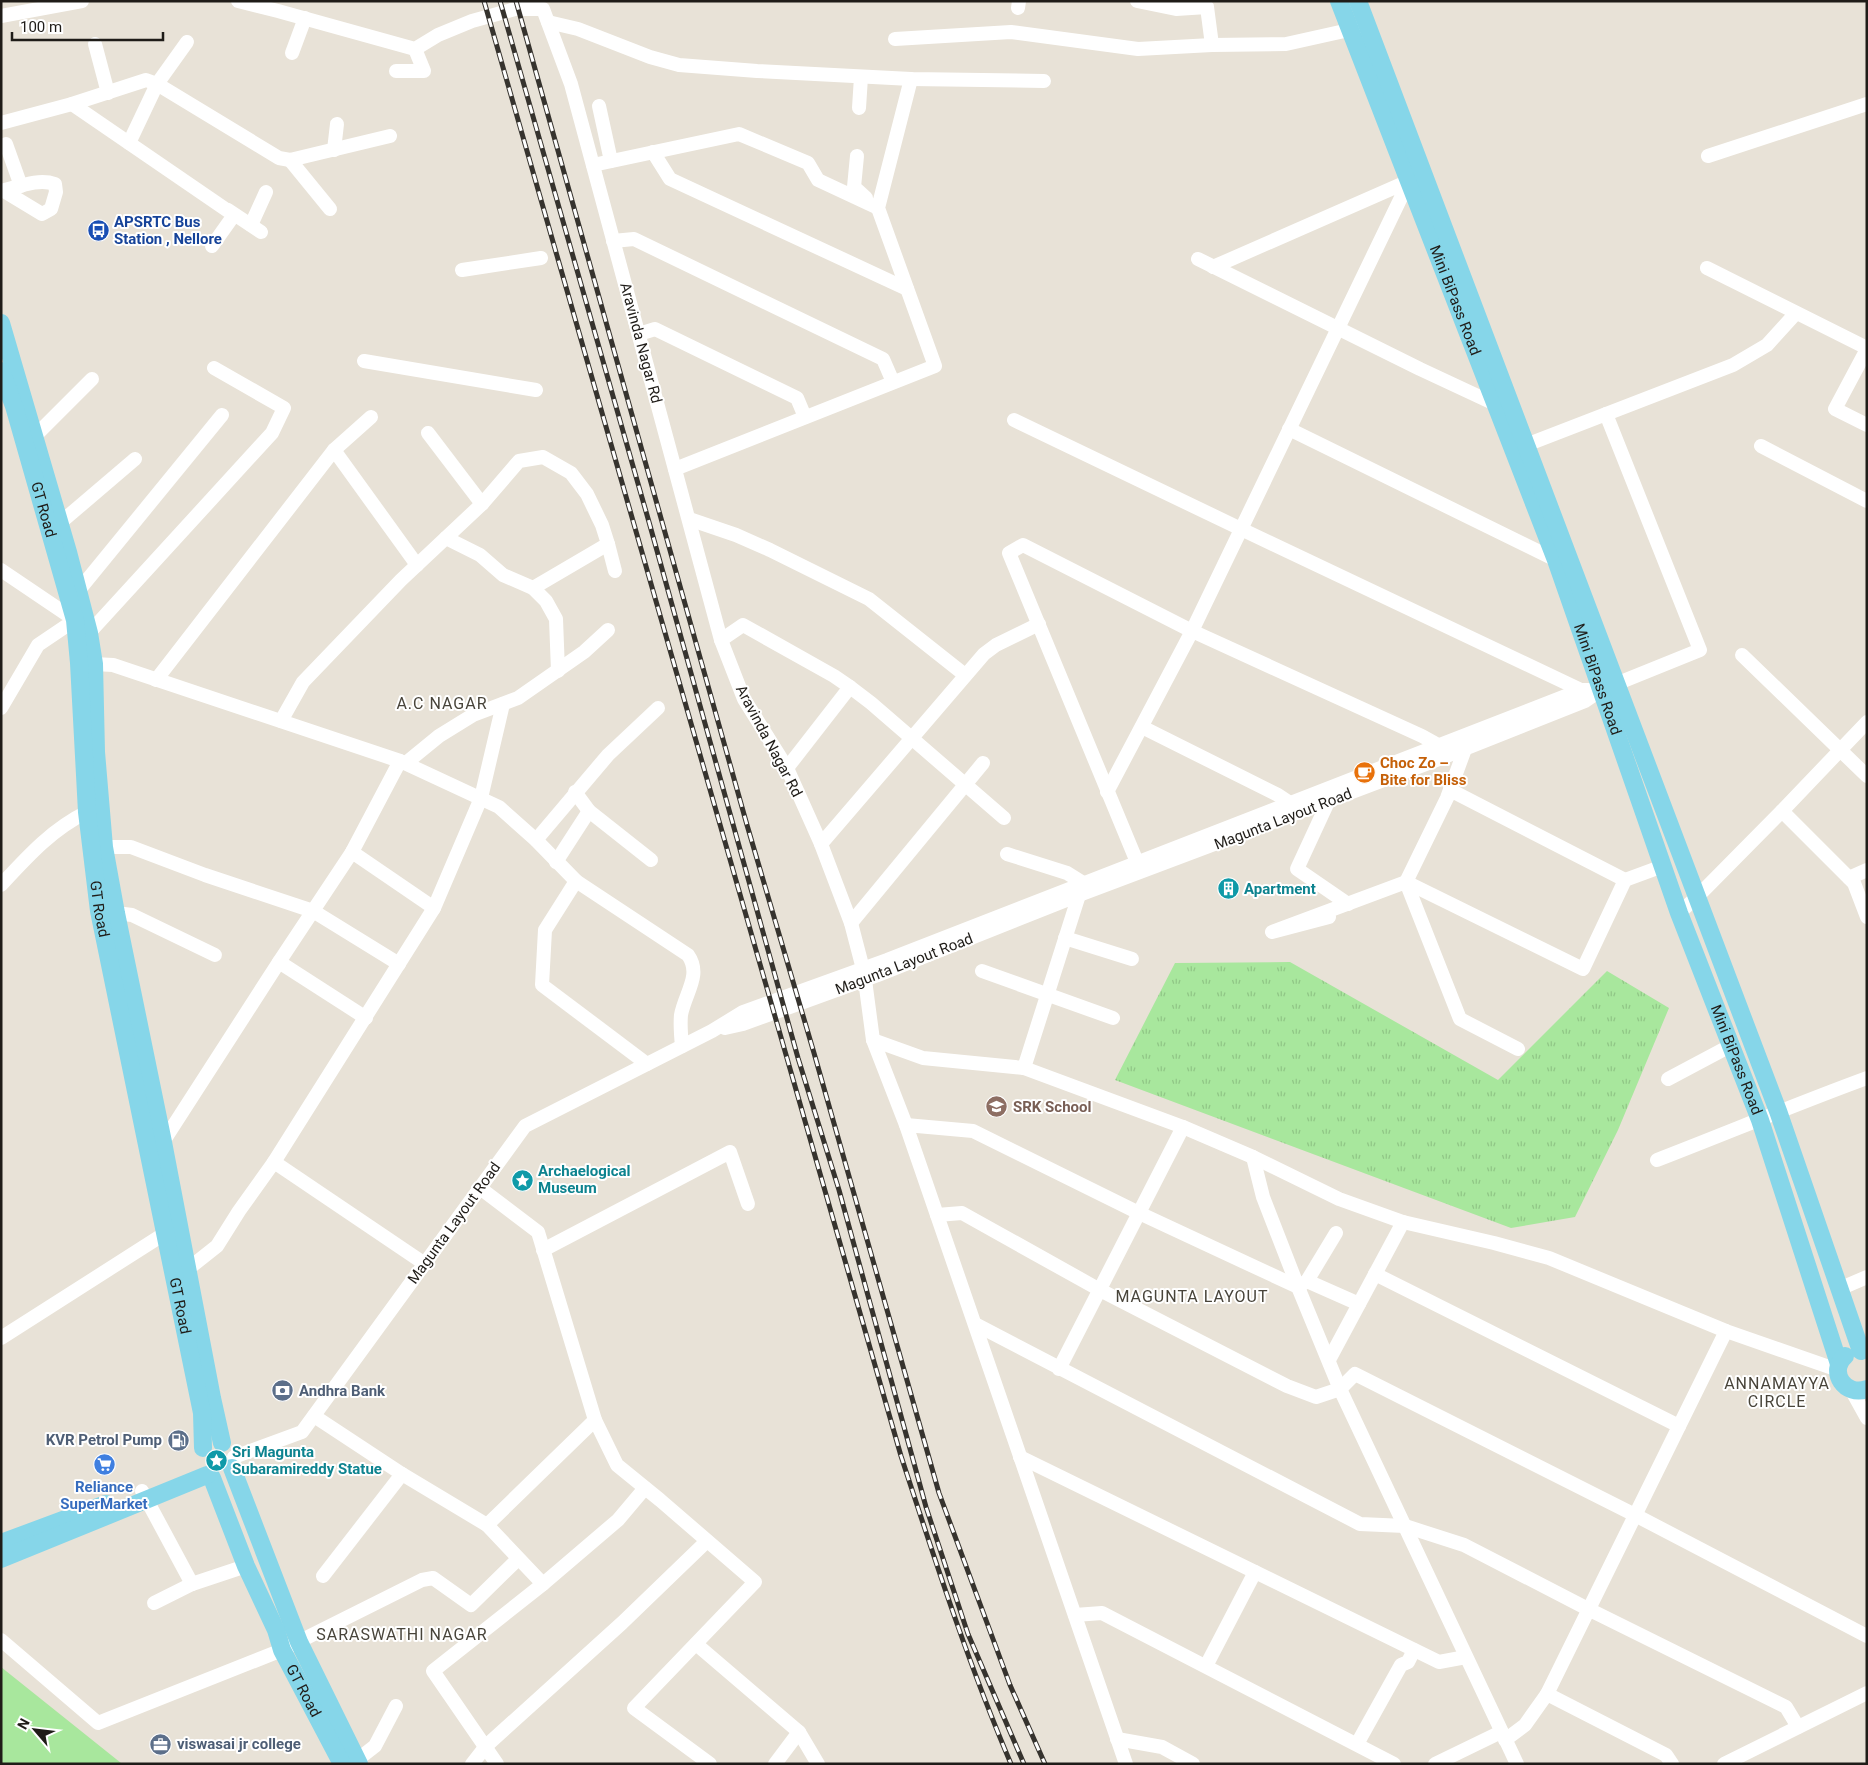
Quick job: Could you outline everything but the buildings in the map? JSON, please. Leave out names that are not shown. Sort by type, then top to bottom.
[{"type":"main road","name":"Mini BiPass Road","points":[[1339,1],[1358,28],[1417,179],[1495,404],[1556,560],[1609,687],[1679,913],[1760,1120],[1842,1383],[1859,1390]]},
{"type":"main road","points":[[1358,1],[1358,28]]},
{"type":"main road","points":[[1417,179],[1526,445],[1609,687],[1697,897],[1778,1111],[1839,1289],[1864,1352],[1848,1354],[1838,1367]]},
{"type":"main road","points":[[1,323],[60,523],[89,634],[94,664],[96,752],[104,847],[163,1142],[172,1232],[188,1269],[229,1456],[299,1642],[353,1762]]},
{"type":"main road","name":"GT Road","points":[[3,380],[14,406],[74,620],[79,663],[87,812],[99,911],[151,1161],[172,1232],[202,1413],[203,1448]]},
{"type":"main road","points":[[206,1473],[199,1457],[203,1448],[212,1443],[229,1456]]},
{"type":"main road","points":[[1,1543],[206,1473],[224,1476],[229,1456]]},
{"type":"main road","name":"GT Road","points":[[206,1473],[276,1630],[282,1650],[353,1762]]},
{"type":"main road","points":[[1,1559],[144,1495]]},
{"type":"street","points":[[1,16],[34,6],[82,1]]},
{"type":"street","points":[[238,1],[415,50],[438,35],[472,21],[515,9],[544,11],[578,29],[650,57],[679,65],[911,79],[1044,81]]},
{"type":"street","points":[[1137,1],[1176,9],[1207,7],[1212,45]]},
{"type":"street","name":"Aravinda Nagar Rd","points":[[544,11],[571,84],[721,640],[744,699],[786,768],[821,844],[851,923],[864,974],[873,1040],[906,1125],[1126,1764]]},
{"type":"street","points":[[292,54],[305,18]]},
{"type":"street","points":[[895,39],[1011,32],[1138,49],[1286,44],[1358,28]]},
{"type":"street","points":[[129,143],[157,84],[187,42]]},
{"type":"street","points":[[95,44],[108,93]]},
{"type":"street","points":[[396,71],[424,71],[415,50]]},
{"type":"street","points":[[859,108],[861,76]]},
{"type":"street","points":[[878,208],[911,79]]},
{"type":"street","points":[[1,123],[72,104],[146,80],[157,84],[279,158],[290,160],[390,136]]},
{"type":"street","points":[[72,104],[256,229],[266,192]]},
{"type":"street","points":[[1708,156],[1867,104]]},
{"type":"street","points":[[599,106],[611,161]]},
{"type":"street","points":[[334,150],[336,124]]},
{"type":"street","points":[[593,165],[739,134],[808,163],[818,180],[878,208]]},
{"type":"street","points":[[6,144],[21,186]]},
{"type":"street","points":[[653,152],[670,179],[907,289]]},
{"type":"street","points":[[675,470],[934,366],[878,208],[854,187],[857,156]]},
{"type":"street","points":[[290,160],[330,209]]},
{"type":"street","points":[[1213,267],[1417,179]]},
{"type":"street","points":[[1108,792],[1192,631],[1338,329],[1417,179]]},
{"type":"street","points":[[46,181],[55,184],[56,192],[51,208],[42,214],[3,191],[46,181]]},
{"type":"street","points":[[212,246],[234,215],[228,210]]},
{"type":"street","points":[[613,241],[634,239],[883,359],[892,382]]},
{"type":"street","points":[[462,270],[540,258]]},
{"type":"street","points":[[1198,259],[1495,404]]},
{"type":"street","points":[[1707,268],[1867,349],[1835,409],[1867,425]]},
{"type":"street","points":[[1526,445],[1733,365],[1767,345],[1796,313]]},
{"type":"street","points":[[638,334],[655,330],[797,398],[805,417]]},
{"type":"street","points":[[364,360],[536,390]]},
{"type":"street","points":[[89,634],[272,433],[284,408],[214,368]]},
{"type":"street","points":[[35,436],[92,379]]},
{"type":"street","points":[[1606,414],[1700,650],[1609,687]]},
{"type":"street","points":[[78,590],[222,415]]},
{"type":"street","points":[[156,680],[334,450],[371,417]]},
{"type":"street","points":[[1014,420],[1582,690]]},
{"type":"street","points":[[1289,429],[1556,560]]},
{"type":"street","points":[[428,432],[482,504]]},
{"type":"street","points":[[1761,446],[1867,501]]},
{"type":"street","points":[[334,450],[417,565]]},
{"type":"street","points":[[281,721],[303,682],[417,565],[482,504],[519,461],[542,457],[571,473],[602,525],[616,571]]},
{"type":"street","points":[[60,523],[135,459]]},
{"type":"street","points":[[689,519],[736,535],[770,550],[869,599],[965,675]]},
{"type":"street","points":[[446,538],[480,554],[503,575],[533,588],[546,602],[556,620],[558,671]]},
{"type":"street","points":[[533,588],[608,544]]},
{"type":"street","points":[[1137,862],[1009,553],[1023,545],[1192,631],[1440,746]]},
{"type":"street","points":[[1,570],[74,620],[38,645],[1,708]]},
{"type":"street","points":[[821,844],[984,654],[990,649],[1039,624]]},
{"type":"street","points":[[721,640],[743,625],[809,661],[850,687],[1004,818]]},
{"type":"street","points":[[163,1142],[352,852],[403,762],[439,736],[474,715],[518,698],[584,652],[608,630]]},
{"type":"street","points":[[1742,655],[1867,776]]},
{"type":"street","points":[[94,664],[113,665],[403,762],[499,807],[536,840],[576,881],[683,951],[693,962],[695,967],[694,974],[681,1016],[682,1046]]},
{"type":"street","points":[[786,768],[850,687]]},
{"type":"street","name":"Magunta Layout Road","points":[[1081,889],[1137,862],[1582,690],[1609,687]]},
{"type":"street","name":"Magunta Layout Road","points":[[229,1456],[302,1432],[525,1126],[712,1031],[743,1024],[864,974],[1081,889],[1328,802],[1586,701],[1609,687]]},
{"type":"street","points":[[188,1269],[217,1246],[274,1162],[434,908],[481,798],[503,704]]},
{"type":"street","points":[[536,840],[608,755],[658,708]]},
{"type":"street","points":[[1679,913],[1782,811],[1867,722]]},
{"type":"street","points":[[1142,727],[1278,795],[1290,803]]},
{"type":"street","points":[[1329,917],[1272,932],[1406,882],[1450,790],[1465,749]]},
{"type":"street","points":[[851,923],[983,764]]},
{"type":"street","points":[[1450,790],[1625,880]]},
{"type":"street","points":[[575,792],[589,811],[652,860]]},
{"type":"street","points":[[1328,802],[1297,869],[1348,904]]},
{"type":"street","points":[[556,862],[589,811]]},
{"type":"street","points":[[1782,811],[1854,883],[1867,917]]},
{"type":"street","points":[[1,885],[34,850],[67,822],[87,812]]},
{"type":"street","points":[[104,847],[131,847],[313,912],[399,964]]},
{"type":"street","points":[[352,852],[434,908]]},
{"type":"street","points":[[1008,854],[1067,873],[1081,889],[1024,1068]]},
{"type":"street","points":[[1406,882],[1583,969],[1625,880],[1663,866]]},
{"type":"street","points":[[1849,878],[1867,870]]},
{"type":"street","points":[[576,881],[545,930],[542,985],[647,1064]]},
{"type":"street","points":[[1406,882],[1460,1019],[1518,1049]]},
{"type":"street","points":[[116,913],[132,915],[215,955]]},
{"type":"street","points":[[1065,938],[1132,959]]},
{"type":"street","points":[[279,962],[366,1018]]},
{"type":"street","points":[[982,970],[1113,1018]]},
{"type":"street","points":[[873,1040],[923,1058],[1024,1068],[1183,1127],[1253,1157],[1340,1199],[1403,1222],[1549,1258],[1726,1331],[1838,1367]]},
{"type":"street","points":[[1668,1079],[1730,1046]]},
{"type":"street","points":[[1657,1160],[1760,1120],[1778,1111],[1867,1078]]},
{"type":"street","points":[[906,1125],[974,1131],[1139,1213],[1303,1284],[1358,1304]]},
{"type":"street","points":[[1060,1369],[1183,1127]]},
{"type":"street","points":[[543,1250],[730,1152],[748,1204]]},
{"type":"street","points":[[1253,1157],[1263,1197],[1303,1284],[1328,1360],[1340,1389],[1516,1764]]},
{"type":"street","points":[[274,1162],[425,1264]]},
{"type":"street","points":[[480,1188],[538,1232],[595,1420],[617,1465],[755,1582],[634,1708],[694,1759],[710,1764]]},
{"type":"street","points":[[937,1215],[962,1213],[1100,1290],[1287,1386],[1316,1397],[1340,1389],[1355,1374],[1635,1515],[1867,1636]]},
{"type":"street","points":[[1328,1360],[1403,1222]]},
{"type":"street","points":[[1,1338],[172,1232]]},
{"type":"street","points":[[1303,1284],[1336,1233]]},
{"type":"street","points":[[1375,1274],[1679,1426]]},
{"type":"street","points":[[1839,1289],[1867,1277]]},
{"type":"street","points":[[975,1324],[1360,1524],[1404,1526],[1464,1545],[1786,1707],[1798,1727]]},
{"type":"street","points":[[1435,1764],[1526,1725],[1546,1694],[1726,1331]]},
{"type":"street","points":[[1859,1390],[1867,1418]]},
{"type":"street","points":[[314,1416],[402,1474],[486,1525],[543,1584]]},
{"type":"street","points":[[486,1525],[595,1420]]},
{"type":"street","points":[[1020,1457],[1439,1662],[1466,1657]]},
{"type":"street","points":[[323,1576],[402,1474]]},
{"type":"street","points":[[497,1764],[433,1671],[543,1584],[618,1520],[645,1488]]},
{"type":"street","points":[[144,1495],[192,1584]]},
{"type":"street","points":[[472,1764],[486,1746],[622,1623],[707,1541]]},
{"type":"street","points":[[1,1640],[98,1724],[282,1650],[422,1580],[433,1578],[471,1605],[518,1559]]},
{"type":"street","points":[[154,1602],[192,1584],[246,1566]]},
{"type":"street","points":[[1206,1666],[1255,1572]]},
{"type":"street","points":[[1075,1615],[1102,1613],[1394,1764]]},
{"type":"street","points":[[696,1644],[799,1732],[818,1764]]},
{"type":"street","points":[[1357,1744],[1401,1665],[1408,1662],[1414,1650]]},
{"type":"street","points":[[1724,1764],[1867,1693]]},
{"type":"street","points":[[1546,1694],[1666,1755],[1672,1764]]},
{"type":"street","points":[[353,1762],[375,1746],[396,1706]]},
{"type":"street","points":[[775,1764],[799,1732]]},
{"type":"street","points":[[1117,1739],[1162,1747],[1193,1764]]},
{"type":"green space","points":[[1290,962],[1498,1080],[1607,971],[1669,1008],[1618,1130],[1575,1217],[1511,1228],[1115,1080],[1175,963]]},
{"type":"green space","points":[[1,1667],[121,1763],[122,1764],[1,1764]]},
{"type":"railway","points":[[484,1],[901,1456],[966,1650],[1011,1764]]},
{"type":"railway","points":[[500,1],[649,522],[798,1058],[839,1190],[926,1507],[968,1634],[1024,1764]]},
{"type":"railway","points":[[516,1],[747,825],[939,1493],[1010,1685],[1045,1764]]},
{"type":"place","name":"APSRTC Bus Station , Nellore","points":[[98,231]]},
{"type":"place","name":"Choc Zo – Bite for Bliss","points":[[1364,772]]},
{"type":"place","name":"Apartment","points":[[1228,889]]},
{"type":"place","name":"SRK School","points":[[997,1107]]},
{"type":"place","name":"Archaelogical Museum","points":[[522,1180]]},
{"type":"place","name":"Andhra Bank","points":[[283,1391]]},
{"type":"place","name":"KVR Petrol Pump","points":[[178,1440]]},
{"type":"place","name":"Sri Magunta Subaramireddy Statue","points":[[216,1461]]},
{"type":"place","name":"Reliance SuperMarket","points":[[104,1464]]},
{"type":"place","name":"viswasai jr college","points":[[161,1744]]},
{"type":"district","name":"A.C NAGAR","points":[[442,703]]},
{"type":"district","name":"MAGUNTA LAYOUT","points":[[1192,1296]]},
{"type":"district","name":"ANNAMAYYA CIRCLE","points":[[1777,1392]]},
{"type":"district","name":"SARASWATHI NAGAR","points":[[402,1634]]}]
